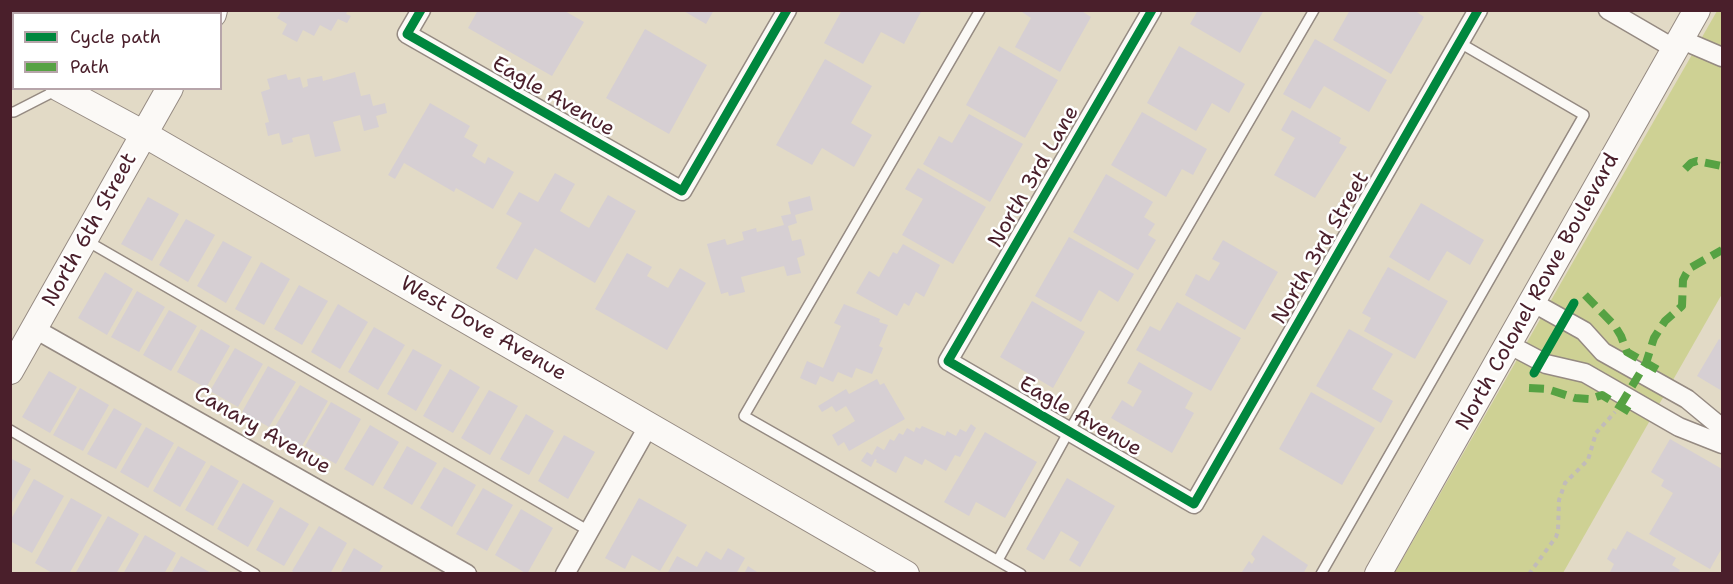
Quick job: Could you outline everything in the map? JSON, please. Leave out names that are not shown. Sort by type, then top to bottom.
[{"type":"main road","name":"North Colonel Rowe Boulevard","points":[[1378,573],[1532,302],[1684,26]]},
{"type":"main road","name":"West Dove Avenue","points":[[62,90],[144,134],[906,573]]},
{"type":"main road","name":"North 6th Street","points":[[10,371],[169,90]]},
{"type":"street","name":"Eagle Avenue","points":[[421,10],[407,34],[682,191],[787,10]]},
{"type":"street","name":"North 3rd Lane","points":[[948,361],[1152,10]]},
{"type":"street","name":"North 3rd Street","points":[[1194,504],[1478,10]]},
{"type":"street","points":[[1608,10],[1684,26],[1722,57]]},
{"type":"street","points":[[1532,302],[1584,331],[1603,352],[1687,399],[1722,428]]},
{"type":"street","name":"Canary Avenue","points":[[35,328],[467,573]]},
{"type":"street","points":[[1508,344],[1546,364],[1585,373],[1679,427],[1722,444]]},
{"type":"street","name":"Eagle Avenue","points":[[948,361],[1194,504]]},
{"type":"street","points":[[565,573],[649,425]]},
{"type":"lane","points":[[980,10],[744,416],[1021,573]]},
{"type":"lane","points":[[998,560],[1069,431],[1314,10]]},
{"type":"lane","points":[[1321,573],[1584,115],[1460,43]]},
{"type":"lane","points":[[10,112],[58,90]]},
{"type":"lane","points":[[84,240],[589,531]]},
{"type":"lane","points":[[10,430],[255,573]]},
{"type":"path","points":[[1529,573],[1556,537],[1557,510],[1565,483],[1588,460],[1600,426],[1620,406]]},
{"type":"green space","points":[[1717,11],[1722,11],[1722,294],[1563,573],[1394,574]]},
{"type":"building","points":[[282,10],[348,10],[346,14],[351,16],[347,23],[338,19],[331,31],[320,25],[314,36],[303,30],[297,42],[282,34],[287,24],[277,18]]},
{"type":"building","points":[[478,10],[563,10],[584,22],[552,76],[468,28]]},
{"type":"building","points":[[682,10],[714,10],[706,24]]},
{"type":"building","points":[[842,10],[922,10],[904,44],[881,32],[863,64],[824,43]]},
{"type":"building","points":[[1019,10],[1080,10],[1091,17],[1060,72],[1015,47],[1031,18]]},
{"type":"building","points":[[1198,10],[1264,10],[1240,53],[1190,24]]},
{"type":"building","points":[[1350,10],[1414,10],[1424,17],[1391,74],[1333,40]]},
{"type":"building","points":[[645,29],[707,65],[669,134],[606,98]]},
{"type":"building","points":[[1315,39],[1387,80],[1369,112],[1324,86],[1310,109],[1283,94]]},
{"type":"building","points":[[999,46],[1058,80],[1025,138],[966,105]]},
{"type":"building","points":[[1179,46],[1245,84],[1229,113],[1212,103],[1196,131],[1147,103]]},
{"type":"building","points":[[825,59],[872,86],[851,123],[872,135],[854,167],[822,148],[812,165],[776,145]]},
{"type":"building","points":[[355,72],[361,96],[370,94],[373,106],[385,103],[387,113],[376,116],[379,127],[364,131],[360,115],[333,122],[341,151],[315,157],[309,134],[292,138],[293,142],[282,145],[279,133],[268,136],[265,123],[269,122],[261,92],[270,89],[267,79],[286,74],[288,80],[300,77],[303,88],[308,86],[307,79],[322,76],[323,81]]},
{"type":"building","points":[[430,103],[470,126],[464,137],[478,145],[472,156],[485,164],[488,157],[514,172],[493,209],[456,188],[454,192],[404,163],[395,179],[388,175]]},
{"type":"building","points":[[1292,110],[1341,138],[1339,143],[1347,147],[1315,198],[1274,175],[1295,138],[1281,130]]},
{"type":"building","points":[[1142,112],[1207,149],[1193,175],[1182,169],[1166,197],[1111,165]]},
{"type":"building","points":[[969,114],[1023,144],[990,202],[923,164],[939,136],[952,143]]},
{"type":"building","points":[[918,168],[986,207],[953,264],[902,235],[923,199],[905,189]]},
{"type":"building","points":[[555,173],[575,184],[560,211],[589,228],[608,195],[636,211],[595,283],[535,248],[517,280],[496,268],[522,223],[506,214],[519,192],[538,202]]},
{"type":"building","points":[[1106,174],[1153,202],[1144,217],[1155,224],[1148,235],[1156,240],[1138,270],[1073,232]]},
{"type":"building","points":[[810,196],[813,210],[795,215],[797,223],[788,226],[792,241],[801,239],[805,255],[797,258],[801,273],[787,276],[784,266],[741,277],[745,292],[729,296],[728,292],[721,294],[707,244],[725,239],[727,245],[744,240],[742,232],[756,228],[757,232],[784,225],[781,216],[791,214],[788,202]]},
{"type":"building","points":[[148,197],[179,214],[152,261],[121,244]]},
{"type":"building","points":[[1421,203],[1484,240],[1470,265],[1447,251],[1429,281],[1389,257]]},
{"type":"building","points":[[186,219],[215,235],[188,282],[159,265]]},
{"type":"building","points":[[1069,237],[1134,274],[1118,302],[1099,290],[1081,322],[1035,296]]},
{"type":"building","points":[[1223,240],[1278,272],[1245,330],[1185,295],[1196,274],[1209,281],[1220,263],[1212,259]]},
{"type":"building","points":[[223,241],[252,257],[226,303],[197,286]]},
{"type":"building","points":[[903,244],[940,265],[924,297],[916,292],[909,306],[904,303],[897,316],[856,293],[869,271],[879,277],[893,252],[897,254]]},
{"type":"building","points":[[627,253],[652,267],[647,276],[668,288],[680,268],[706,283],[667,350],[595,309]]},
{"type":"building","points":[[261,262],[290,279],[264,325],[235,309]]},
{"type":"building","points":[[1388,267],[1448,301],[1415,359],[1364,331],[1371,318],[1362,313]]},
{"type":"building","points":[[105,272],[133,289],[107,335],[78,318]]},
{"type":"building","points":[[299,285],[328,301],[302,345],[274,329]]},
{"type":"building","points":[[137,291],[165,307],[139,352],[111,337]]},
{"type":"building","points":[[1032,301],[1085,332],[1053,388],[1000,357]]},
{"type":"building","points":[[1177,302],[1241,338],[1211,391],[1136,350],[1150,326],[1160,331]]},
{"type":"building","points":[[338,304],[368,322],[340,369],[311,352]]},
{"type":"building","points":[[844,304],[880,319],[879,322],[888,325],[879,346],[883,348],[872,374],[856,368],[852,378],[838,372],[833,382],[820,376],[816,385],[800,378],[807,361],[823,368],[841,326],[834,323]]},
{"type":"building","points":[[169,310],[197,326],[171,371],[143,355]]},
{"type":"building","points":[[374,327],[405,345],[378,390],[348,372]]},
{"type":"building","points":[[201,329],[230,346],[206,388],[177,372]]},
{"type":"building","points":[[1349,329],[1393,354],[1372,389],[1393,401],[1381,423],[1316,386]]},
{"type":"building","points":[[1719,339],[1722,341],[1722,391],[1697,376]]},
{"type":"building","points":[[235,348],[263,364],[238,407],[210,391]]},
{"type":"building","points":[[413,349],[442,365],[416,411],[387,394]]},
{"type":"building","points":[[1139,362],[1193,393],[1185,408],[1194,413],[1172,453],[1111,418],[1122,400],[1133,407],[1142,391],[1127,383]]},
{"type":"building","points":[[268,366],[296,382],[269,427],[242,412]]},
{"type":"building","points":[[450,369],[480,387],[453,433],[423,416]]},
{"type":"building","points":[[49,371],[77,387],[50,433],[22,417]]},
{"type":"building","points":[[877,379],[880,385],[884,383],[905,419],[849,451],[844,442],[838,446],[832,435],[855,421],[846,406],[836,412],[832,406],[822,412],[818,406],[846,389],[849,394]]},
{"type":"building","points":[[300,385],[328,401],[302,446],[273,430]]},
{"type":"building","points":[[80,388],[109,405],[83,451],[53,435]]},
{"type":"building","points":[[489,390],[518,406],[490,455],[461,438]]},
{"type":"building","points":[[1311,392],[1375,428],[1342,485],[1279,449]]},
{"type":"building","points":[[331,402],[361,419],[336,464],[305,446]]},
{"type":"building","points":[[114,408],[142,424],[116,469],[87,454]]},
{"type":"building","points":[[526,414],[554,431],[529,475],[500,459]]},
{"type":"building","points":[[971,424],[976,428],[960,457],[955,455],[946,471],[925,459],[922,465],[905,456],[896,473],[876,462],[875,459],[871,467],[861,461],[867,452],[872,455],[877,446],[884,450],[890,439],[894,441],[899,433],[903,435],[907,428],[914,432],[916,427],[920,429],[922,426],[945,436],[947,431],[956,436],[960,429],[966,432]]},
{"type":"building","points":[[370,425],[399,442],[373,486],[344,469]]},
{"type":"building","points":[[146,427],[174,443],[148,488],[120,472]]},
{"type":"building","points":[[985,432],[1037,462],[1005,518],[976,502],[969,516],[944,502]]},
{"type":"building","points":[[564,435],[595,452],[568,499],[538,481]]},
{"type":"building","points":[[1670,439],[1722,469],[1722,548],[1710,569],[1649,534],[1673,493],[1661,486],[1664,480],[1651,472]]},
{"type":"building","points":[[178,446],[206,462],[180,507],[153,491]]},
{"type":"building","points":[[407,446],[437,463],[412,505],[383,488]]},
{"type":"building","points":[[10,458],[31,469],[10,506]]},
{"type":"building","points":[[211,465],[239,481],[213,526],[185,510]]},
{"type":"building","points":[[444,467],[476,485],[452,527],[420,508]]},
{"type":"building","points":[[1067,478],[1115,506],[1080,567],[1069,560],[1079,542],[1061,531],[1044,560],[1026,549]]},
{"type":"building","points":[[34,479],[64,496],[32,553],[10,541],[10,521]]},
{"type":"building","points":[[243,483],[274,501],[248,547],[217,529]]},
{"type":"building","points":[[483,488],[513,505],[487,551],[456,534]]},
{"type":"building","points":[[71,498],[102,515],[69,574],[54,574],[35,563]]},
{"type":"building","points":[[639,498],[687,525],[660,571],[632,555],[625,569],[605,558]]},
{"type":"building","points":[[280,507],[309,524],[284,566],[256,550]]},
{"type":"building","points":[[521,509],[553,528],[527,574],[495,555]]},
{"type":"building","points":[[108,516],[139,534],[116,574],[75,574]]},
{"type":"building","points":[[319,526],[347,543],[330,574],[296,574],[292,571]]},
{"type":"building","points":[[1627,531],[1676,558],[1672,565],[1680,570],[1678,574],[1609,574],[1614,564],[1607,559],[1613,548],[1616,550]]},
{"type":"building","points":[[145,535],[176,553],[164,574],[123,574]]},
{"type":"building","points":[[1263,535],[1308,565],[1303,574],[1242,572],[1249,561],[1252,564],[1255,559],[1251,554]]},
{"type":"building","points":[[354,548],[383,566],[378,574],[340,574]]},
{"type":"building","points":[[728,548],[745,558],[736,574],[667,574],[677,556],[697,567],[706,551],[721,560]]},
{"type":"building","points":[[181,556],[213,574],[171,574]]},
{"type":"building","points":[[748,566],[760,574],[744,574]]},
{"type":"marked path","points":[[1685,169],[1697,161],[1722,166]]},
{"type":"marked path","points":[[1620,406],[1646,363],[1654,338],[1665,321],[1682,306],[1683,280],[1686,274],[1690,268],[1722,250]]},
{"type":"marked path","points":[[1585,295],[1615,326],[1627,352],[1660,371]]},
{"type":"marked path","points":[[1529,388],[1547,389],[1575,398],[1590,399],[1602,395],[1633,414]]},
{"type":"cycle path","points":[[421,10],[407,34],[682,191],[787,10]]},
{"type":"cycle path","points":[[1152,10],[948,361],[1194,504],[1478,10]]},
{"type":"cycle path","points":[[1534,373],[1574,303]]}]
